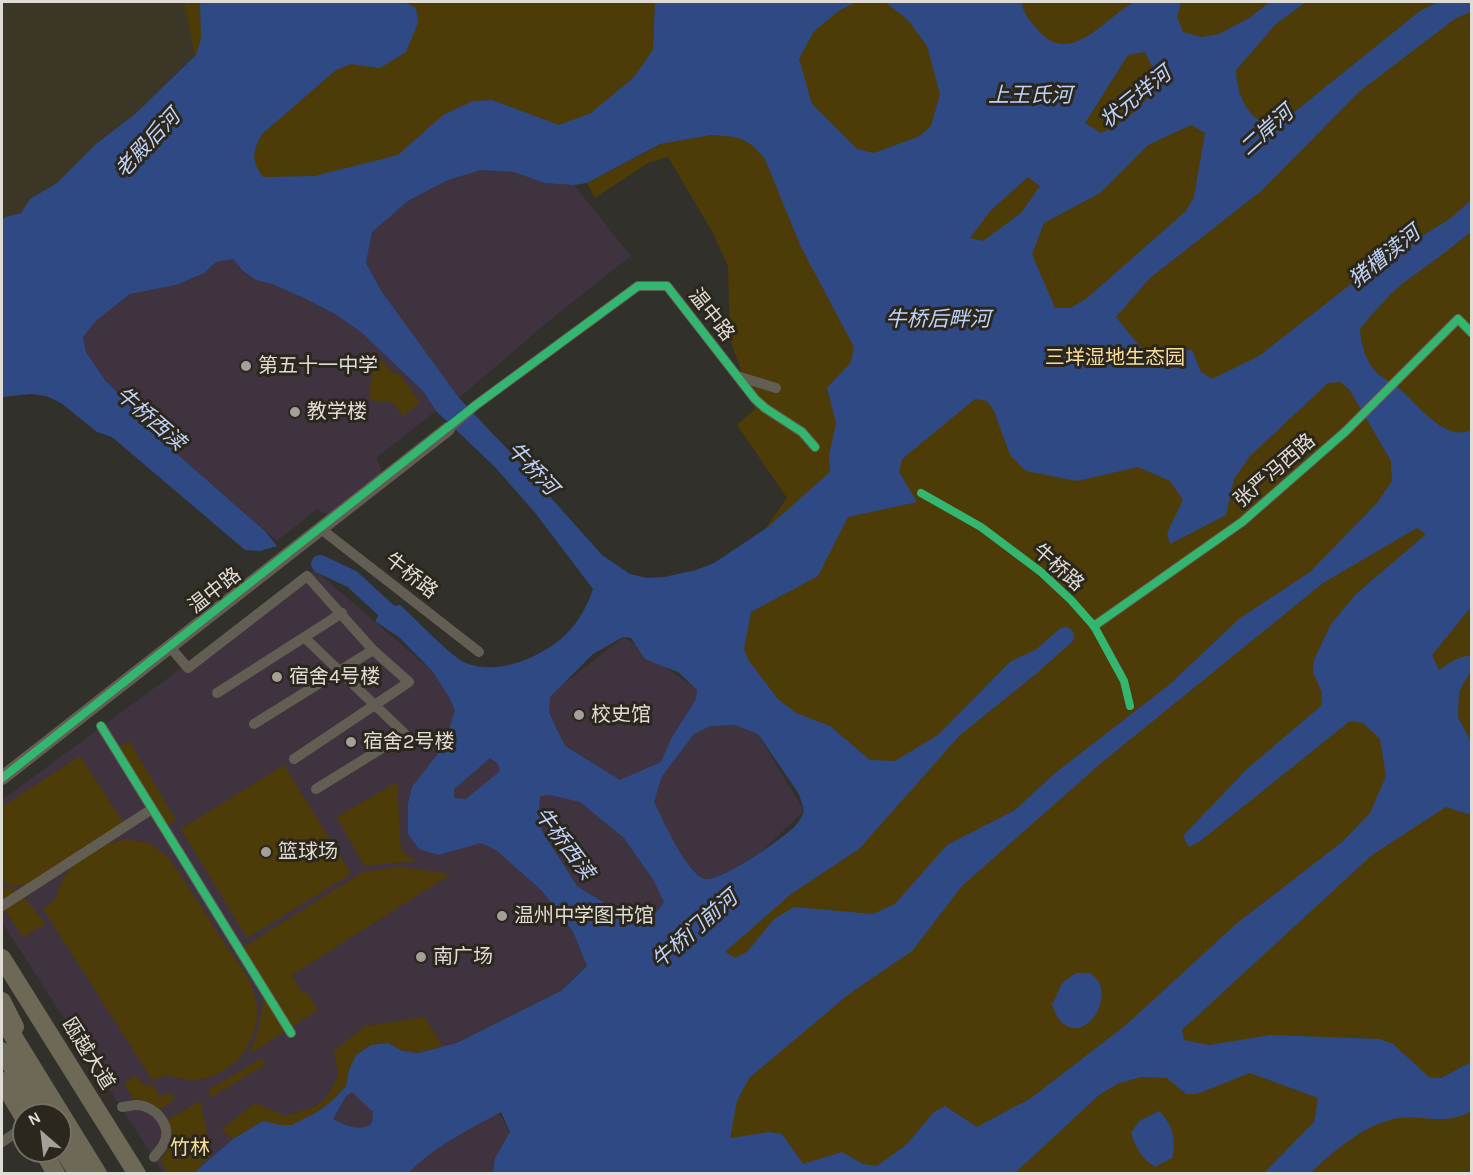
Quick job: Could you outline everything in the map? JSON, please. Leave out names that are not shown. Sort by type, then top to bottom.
[{"type":"highway","name":"瓯越大道","points":[[2,958],[137,1173]]},
{"type":"highway","points":[[2,1001],[38,1078]]},
{"type":"highway","points":[[2,1018],[98,1173]]},
{"type":"highway","points":[[2,1051],[34,1103]]},
{"type":"highway","points":[[2,1081],[12,1103]]},
{"type":"highway","points":[[2,1100],[12,1113]]},
{"type":"street","name":"温中路","points":[[2,778],[476,405],[638,286],[668,286],[754,399],[802,432],[815,447]]},
{"type":"street","name":"张严冯西路","points":[[1094,626],[1242,522],[1346,431],[1458,319],[1472,333]]},
{"type":"street","points":[[737,376],[776,387]]},
{"type":"street","name":"牛桥路","points":[[321,529],[479,652]]},
{"type":"street","points":[[170,647],[188,668],[307,576],[373,650],[408,682],[294,759]]},
{"type":"street","points":[[217,693],[342,613]]},
{"type":"street","points":[[305,638],[405,734],[316,789]]},
{"type":"street","points":[[254,724],[373,650]]},
{"type":"street","points":[[100,726],[291,1033]]},
{"type":"street","points":[[2,906],[152,810]]},
{"type":"street","points":[[122,1107],[137,1104],[154,1109],[161,1118],[166,1130],[165,1144],[154,1157]]},
{"type":"shaded area","points":[[2,2],[200,2],[196,55],[135,114],[96,144],[57,183],[30,199],[21,213],[2,220]]},
{"type":"shaded area","name":"第五十一中学","points":[[481,170],[514,172],[544,183],[574,185],[631,256],[550,320],[459,398],[395,312],[361,331],[423,391],[436,411],[376,458],[383,473],[327,515],[317,509],[277,541],[177,454],[105,380],[86,352],[83,337],[97,320],[130,294],[176,285],[215,255],[233,259],[243,271],[256,280],[272,284],[304,298],[353,326],[387,300],[366,263],[372,232],[408,201],[448,180]]},
{"type":"shaded area","points":[[315,570],[433,672],[512,724],[624,637],[758,734],[804,811],[761,852],[647,925],[577,886],[555,852],[520,872],[542,891],[573,932],[587,965],[561,991],[457,1043],[510,1132],[494,1164],[493,1173],[164,1174],[2,922],[2,800]]},
{"type":"green space","name":"三垟湿地生态园","points":[[184,2],[1471,2],[1471,1173],[668,1173],[574,1042],[835,804],[686,641],[787,498],[737,425],[755,409],[730,340],[728,266],[713,233],[668,157],[648,163],[595,198],[587,183],[661,144],[649,123],[228,222]]},
{"type":"green space","points":[[372,351],[393,373],[400,375],[420,402],[403,416],[391,401],[383,402],[370,398],[369,390],[373,377],[363,366]]},
{"type":"green space","points":[[129,741],[176,820],[166,826],[119,747]]},
{"type":"green space","points":[[80,756],[123,822],[27,885],[10,885],[2,881],[2,807]]},
{"type":"green space","name":"篮球场","points":[[284,765],[351,874],[247,938],[181,829]]},
{"type":"green space","points":[[397,782],[401,851],[417,861],[364,866],[337,817]]},
{"type":"green space","points":[[128,839],[151,844],[169,858],[252,988],[257,1015],[251,1038],[243,1053],[233,1064],[208,1078],[192,1080],[165,1075],[153,1081],[43,909],[56,898],[67,873],[81,858],[98,848]]},
{"type":"green space","points":[[399,867],[451,874],[292,975],[303,994],[307,992],[318,1010],[250,1054],[259,1026],[265,992],[239,950],[363,872]]},
{"type":"green space","points":[[2,887],[17,889],[46,924],[23,937],[2,906]]},
{"type":"green space","points":[[425,1017],[442,1046],[426,1051],[409,1052],[388,1043],[349,1070],[347,1084],[341,1094],[321,1111],[305,1120],[288,1125],[263,1121],[233,1139],[221,1130],[255,1103],[285,1116],[316,1106],[327,1097],[338,1076],[334,1051],[365,1026]]},
{"type":"green space","points":[[262,1058],[266,1064],[212,1097],[208,1090]]},
{"type":"green space","points":[[135,1075],[146,1086],[153,1084],[159,1096],[171,1093],[175,1099],[159,1110],[148,1102],[135,1102],[124,1083]]},
{"type":"green space","name":"竹林","points":[[200,1101],[212,1154],[194,1173],[168,1173],[160,1160],[170,1142],[171,1131],[167,1120]]},
{"type":"water","points":[[200,2],[405,2],[416,8],[418,23],[406,52],[380,68],[351,64],[336,70],[262,134],[254,156],[256,166],[263,177],[314,176],[398,155],[443,115],[473,101],[492,100],[559,125],[591,113],[634,77],[653,50],[655,2],[856,2],[840,10],[814,31],[799,59],[812,104],[857,149],[874,153],[920,136],[931,126],[940,94],[927,46],[908,20],[885,2],[1022,2],[1025,13],[1037,29],[1050,40],[1062,44],[1075,42],[1088,36],[1135,2],[1181,2],[1177,17],[1183,32],[1201,37],[1219,34],[1249,18],[1270,2],[1306,2],[1276,24],[1236,70],[1239,89],[1246,107],[1258,120],[1277,126],[1420,11],[1438,2],[1471,2],[1471,12],[1456,18],[1360,91],[1261,191],[1150,278],[1116,317],[1142,349],[1192,350],[1201,372],[1212,379],[1259,356],[1374,266],[1451,218],[1471,200],[1471,232],[1396,289],[1360,329],[1364,352],[1376,372],[1399,388],[1442,427],[1461,432],[1471,430],[1471,607],[1432,655],[1439,670],[1459,658],[1471,656],[1471,670],[1459,692],[1458,717],[1471,742],[1471,815],[1446,807],[1372,855],[1182,1030],[1184,1040],[1209,1045],[1271,1035],[1380,1039],[1393,1044],[1429,1077],[1441,1078],[1471,1062],[1471,1111],[1453,1118],[1409,1117],[1386,1121],[1350,1140],[1309,1174],[1264,1173],[1314,1122],[1318,1098],[1250,1073],[1197,1094],[1186,1094],[1167,1078],[1142,1077],[1119,1083],[1099,1095],[1015,1173],[493,1173],[495,1158],[510,1132],[501,1112],[441,1146],[408,1173],[194,1173],[233,1139],[263,1121],[292,1125],[319,1111],[346,1086],[349,1070],[356,1055],[371,1045],[388,1043],[402,1051],[418,1053],[457,1043],[561,991],[587,966],[573,932],[542,891],[496,850],[481,843],[438,855],[419,849],[408,834],[408,804],[412,787],[444,746],[455,710],[433,672],[400,638],[375,621],[384,607],[400,605],[460,660],[477,666],[501,666],[537,655],[563,637],[579,618],[593,589],[536,514],[495,467],[436,411],[423,391],[361,332],[335,314],[304,298],[272,284],[256,280],[243,271],[233,259],[216,262],[204,273],[176,285],[130,294],[97,320],[83,337],[86,352],[105,380],[177,454],[265,531],[277,546],[260,551],[245,550],[112,437],[97,432],[61,403],[46,396],[31,394],[2,397],[2,220],[21,213],[30,199],[57,183],[96,144],[135,114],[196,55],[201,39]],"holes":[[[1145,52],[1159,80],[1149,97],[1134,111],[1118,124],[1101,133],[1085,123],[1128,55]],[[1191,125],[1205,133],[1194,197],[1186,211],[1086,299],[1070,308],[1055,308],[1032,254],[1044,223],[1100,193],[1148,145]],[[711,135],[735,137],[747,142],[765,159],[801,247],[854,347],[851,362],[827,388],[836,423],[829,455],[830,472],[768,527],[714,563],[696,570],[647,578],[630,574],[602,555],[459,398],[382,292],[366,263],[372,232],[408,201],[448,180],[481,170],[514,172],[544,183],[574,185],[587,183],[660,144]],[[1028,177],[1040,186],[1021,213],[983,241],[970,238],[991,210]],[[1340,382],[1349,389],[1391,461],[1392,481],[1377,503],[1310,572],[1240,618],[1170,684],[1054,774],[1015,810],[947,845],[895,904],[873,914],[794,907],[774,919],[747,952],[735,958],[725,952],[791,894],[859,849],[960,735],[1036,674],[1048,654],[1035,650],[1011,661],[938,735],[895,761],[870,760],[830,726],[796,713],[778,699],[749,661],[744,649],[751,612],[818,576],[848,517],[917,502],[899,472],[902,459],[975,399],[987,401],[994,411],[1010,455],[1026,471],[1077,481],[1138,467],[1170,481],[1183,500],[1167,533],[1170,544],[1226,515],[1234,479],[1250,456],[1328,383]],[[1417,528],[1426,534],[1355,595],[1331,624],[1314,660],[1313,672],[1322,693],[1321,706],[1247,769],[1183,836],[1189,847],[1199,842],[1350,721],[1363,723],[1380,739],[1386,776],[1370,813],[1342,842],[1236,924],[1126,1025],[1031,1098],[977,1127],[945,1106],[934,1112],[907,1144],[877,1166],[863,1164],[842,1152],[803,1164],[782,1134],[770,1132],[730,1138],[737,1101],[749,1078],[849,994],[912,951],[962,886],[1100,764],[1323,583]],[[623,637],[631,638],[645,659],[678,672],[697,690],[696,699],[671,739],[661,762],[620,780],[565,746],[549,713],[550,697],[593,654]],[[735,725],[758,734],[799,794],[804,811],[795,826],[765,849],[723,875],[704,879],[682,856],[654,802],[662,776],[694,734],[710,726]],[[490,758],[498,764],[500,771],[466,799],[454,798],[454,789]],[[550,795],[580,802],[624,838],[654,881],[664,902],[647,925],[619,912],[577,886],[542,831],[540,796]],[[352,1092],[373,1112],[372,1123],[358,1128],[347,1126],[333,1119],[346,1096]]]},
{"type":"water","points":[[1076,973],[1091,973],[1100,984],[1102,994],[1100,1004],[1091,1021],[1075,1028],[1066,1026],[1058,1018],[1052,1005],[1062,983]]},
{"type":"water","points":[[1159,1111],[1170,1127],[1174,1145],[1172,1158],[1155,1167],[1140,1153],[1131,1133],[1139,1121]]},
{"type":"waterway","name":"牛桥西渎","points":[[320,564],[352,579],[402,625]]},
{"type":"waterway","name":"牛桥门前河","points":[[1028,669],[1065,636]]},
{"type":"cycle path","points":[[2,778],[476,405],[638,286],[667,286],[755,399],[802,432],[815,447]]},
{"type":"cycle path","points":[[1094,626],[1242,522],[1346,431],[1458,319],[1472,333]]},
{"type":"cycle path","points":[[921,493],[981,527],[1041,572],[1071,600],[1094,626],[1124,681],[1130,706]]},
{"type":"cycle path","points":[[101,726],[291,1033]]},
{"type":"place","name":"第五十一中学","points":[[246,366]]},
{"type":"place","name":"教学楼","points":[[295,412]]},
{"type":"place","name":"宿舍4号楼","points":[[277,677]]},
{"type":"place","name":"校史馆","points":[[579,715]]},
{"type":"place","name":"宿舍2号楼","points":[[351,742]]},
{"type":"place","name":"篮球场","points":[[266,852]]},
{"type":"place","name":"温州中学图书馆","points":[[502,916]]},
{"type":"place","name":"南广场","points":[[421,957]]},
{"type":"water label","name":"上王氏河","points":[[1030,96]]},
{"type":"water label","name":"状元垟河","points":[[1136,98]]},
{"type":"water label","name":"二岸河","points":[[1267,131]]},
{"type":"water label","name":"老殿后河","points":[[148,144]]},
{"type":"water label","name":"猪槽渎河","points":[[1385,257]]},
{"type":"water label","name":"牛桥后畔河","points":[[938,320]]},
{"type":"water label","name":"牛桥河","points":[[532,469]]}]
